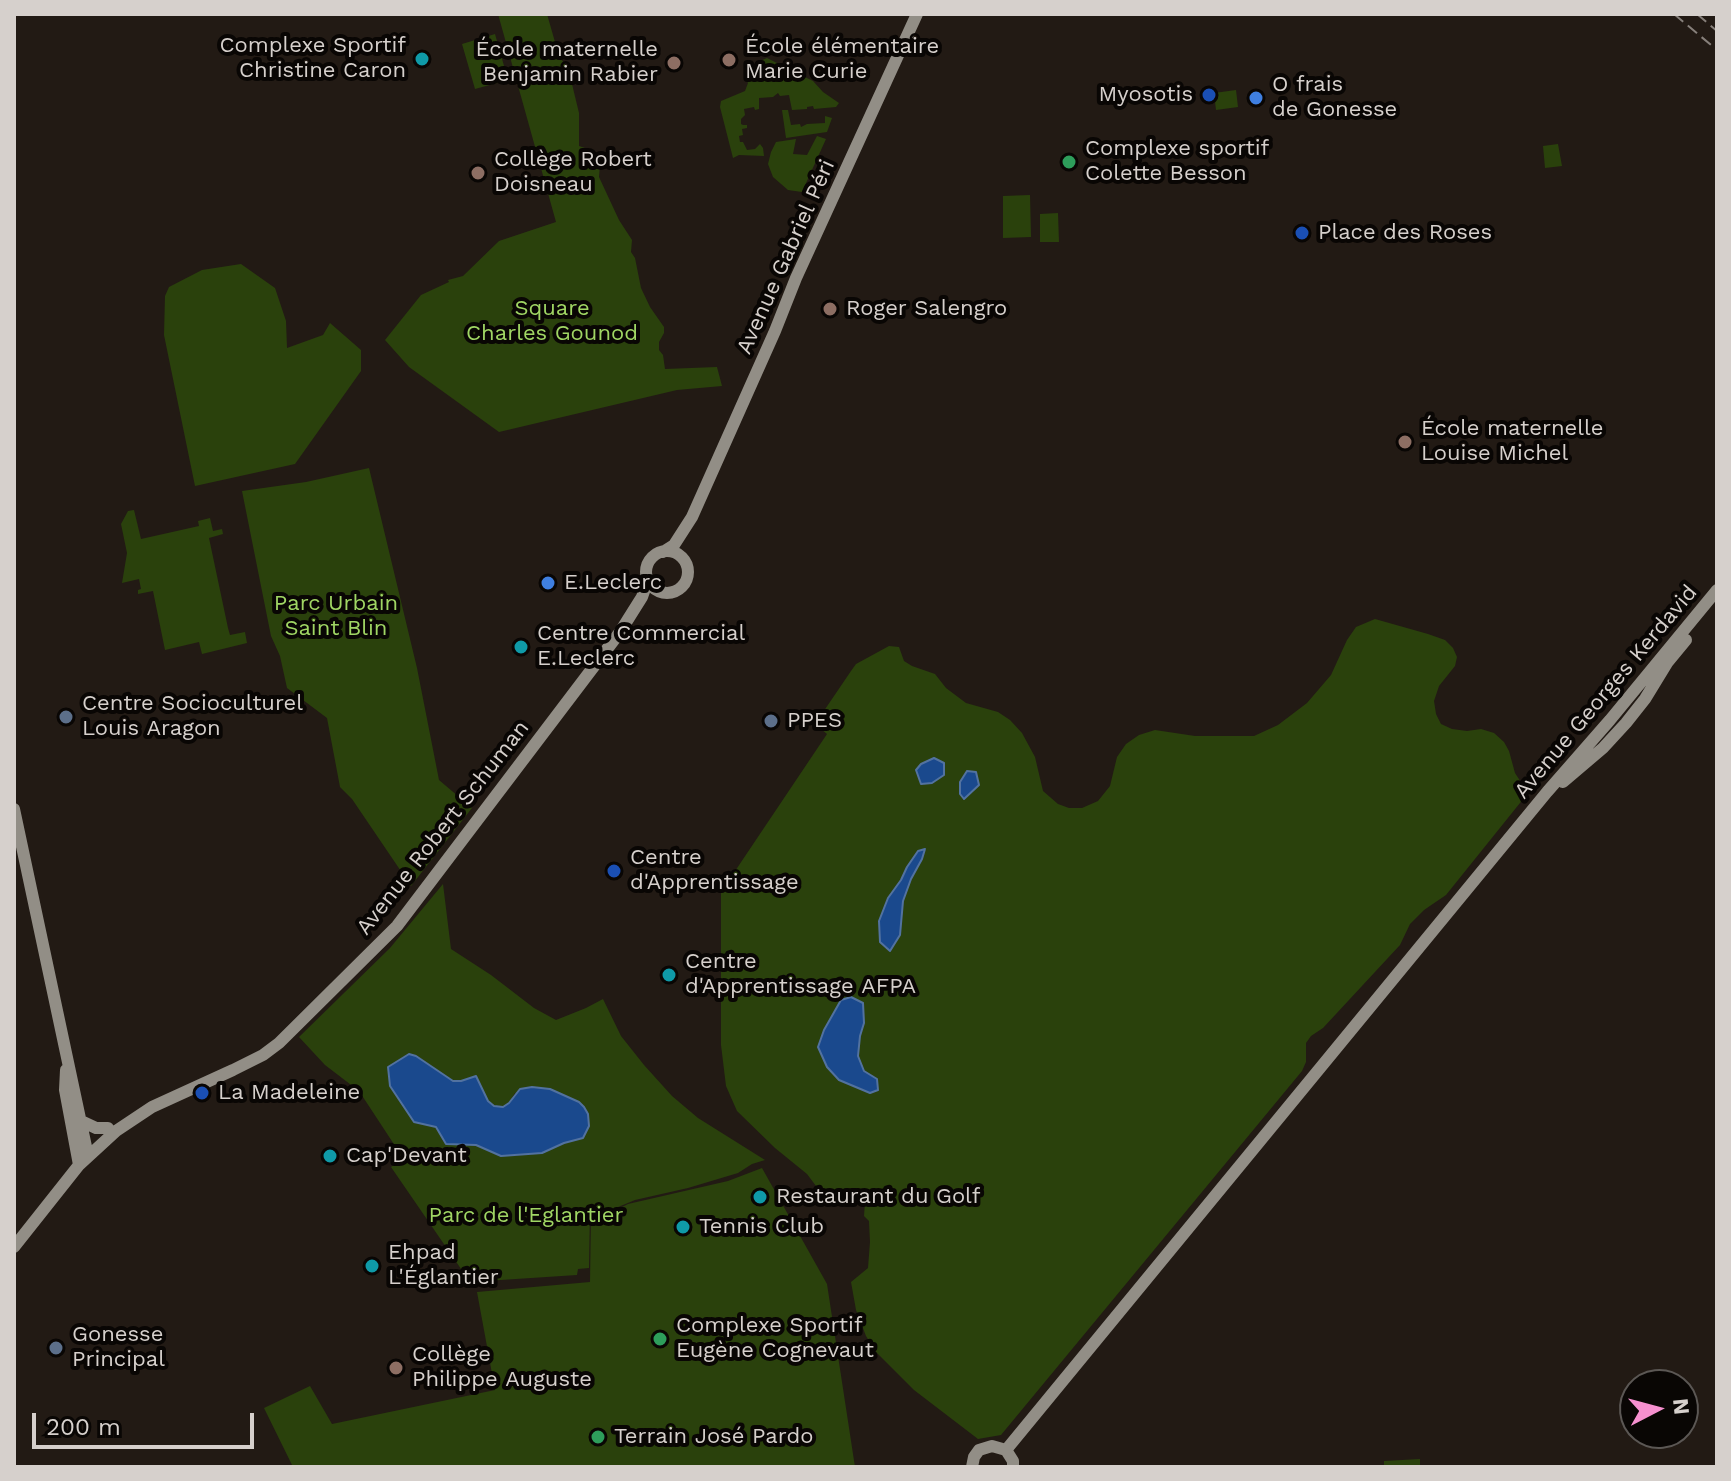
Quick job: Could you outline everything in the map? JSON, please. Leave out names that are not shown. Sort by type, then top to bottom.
[{"type":"main road","name":"Avenue Gabriel Péri","points":[[684,560],[683,549],[692,517],[796,278],[917,14]]},
{"type":"main road","name":"Avenue Gabriel Péri","points":[[663,552],[674,545],[692,517]]},
{"type":"main road","points":[[675,552],[684,560],[689,572],[685,584],[675,592],[664,593],[652,587],[646,569],[657,554],[675,552]]},
{"type":"main road","name":"Avenue Robert Schuman","points":[[628,621],[648,580]]},
{"type":"main road","name":"Avenue Georges Kerdavid","points":[[1527,819],[1717,590]]},
{"type":"main road","name":"Avenue Robert Schuman","points":[[14,1247],[83,1156],[143,1111],[263,1055],[279,1043],[397,926],[628,621],[651,597],[664,593]]},
{"type":"main road","name":"Avenue Georges Kerdavid","points":[[1527,819],[1626,723],[1667,663],[1717,603]]},
{"type":"main road","points":[[14,809],[81,1121],[83,1156]]},
{"type":"main road","points":[[1006,1450],[1527,819]]},
{"type":"main road","points":[[67,1055],[65,1090],[83,1156]]},
{"type":"main road","name":"Avenue Robert Schuman","points":[[14,1236],[108,1128],[129,1112],[157,1097],[233,1070]]},
{"type":"main road","points":[[81,1121],[96,1128],[108,1128]]},
{"type":"main road","points":[[972,1467],[974,1457],[985,1447],[1006,1450],[1013,1467]]},
{"type":"green space","name":"Square Charles Gounod","points":[[498,14],[547,14],[559,56],[576,80],[572,84],[579,113],[579,146],[588,149],[600,165],[599,177],[632,240],[631,252],[641,288],[664,327],[659,350],[665,369],[717,367],[722,386],[677,390],[499,432],[409,367],[385,340],[421,295],[448,280],[463,276],[499,241],[556,222]]},
{"type":"green space","points":[[495,34],[508,80],[475,89],[462,44]]},
{"type":"green space","points":[[767,58],[813,81],[839,103],[836,107],[814,109],[813,106],[792,110],[789,95],[780,96],[778,93],[773,97],[759,98],[759,109],[744,109],[741,124],[747,125],[747,128],[742,129],[743,135],[739,136],[747,150],[755,149],[760,144],[764,156],[739,155],[733,158],[721,101],[745,91],[748,83],[744,75],[748,68],[756,71],[760,61]]},
{"type":"green space","points":[[1236,90],[1238,107],[1216,110],[1214,93]]},
{"type":"green space","points":[[782,110],[788,110],[791,125],[800,124],[801,127],[825,123],[825,116],[832,118],[827,132],[786,138]]},
{"type":"green space","points":[[817,136],[826,139],[802,192],[788,190],[773,177],[768,164],[776,142],[796,139],[793,154],[807,155]]},
{"type":"green space","points":[[1558,144],[1562,166],[1545,168],[1543,146]]},
{"type":"green space","points":[[1030,195],[1031,237],[1003,238],[1003,196]]},
{"type":"green space","points":[[1058,213],[1059,242],[1040,242],[1040,214]]},
{"type":"green space","points":[[241,264],[275,288],[286,321],[287,348],[323,335],[330,323],[361,350],[361,371],[295,464],[195,486],[164,335],[165,296],[169,287],[202,270]]},
{"type":"green space","name":"Parc Urbain Saint Blin","points":[[369,468],[417,668],[439,780],[472,808],[411,886],[352,799],[340,787],[327,718],[287,688],[280,656],[271,636],[242,491],[306,482]]},
{"type":"green space","points":[[134,510],[141,539],[199,526],[198,521],[210,518],[213,531],[222,529],[223,534],[209,538],[228,628],[230,635],[245,632],[247,643],[202,654],[199,642],[165,650],[153,591],[138,594],[141,589],[139,579],[122,583],[127,553],[121,524],[128,511]]},
{"type":"green space","points":[[1375,619],[1445,640],[1453,648],[1457,657],[1455,666],[1439,686],[1434,701],[1441,724],[1452,729],[1481,729],[1494,733],[1504,742],[1515,773],[1528,793],[1446,895],[1410,924],[1400,945],[1323,1028],[1311,1036],[1306,1043],[1306,1062],[1302,1071],[1001,1435],[978,1439],[914,1390],[876,1352],[866,1336],[856,1310],[851,1282],[868,1268],[870,1242],[869,1221],[864,1216],[865,1202],[825,1198],[807,1174],[737,1111],[726,1086],[721,1045],[721,892],[827,734],[815,724],[851,671],[856,664],[889,646],[899,647],[904,661],[935,674],[946,688],[966,703],[998,712],[1010,720],[1022,733],[1035,757],[1043,791],[1058,804],[1082,808],[1098,801],[1110,786],[1117,757],[1126,744],[1139,735],[1155,730],[1195,736],[1254,736],[1278,725],[1307,703],[1331,675],[1356,627]]},
{"type":"green space","name":"Parc de l'Eglantier","points":[[443,884],[451,949],[556,1020],[603,999],[621,1036],[672,1096],[698,1118],[765,1160],[738,1173],[688,1188],[635,1200],[611,1210],[590,1212],[589,1268],[578,1269],[577,1275],[470,1282],[391,1167],[403,1158],[359,1091],[325,1065],[299,1037],[390,948]],"holes":[[[408,1054],[417,1056],[453,1081],[471,1077],[493,1106],[503,1107],[515,1093],[583,1138],[542,1153],[511,1156],[501,1156],[476,1145],[454,1145],[443,1141],[436,1127],[414,1122],[388,1067]]]},
{"type":"green space","name":"Complexe Sportif Eugène Cognevaut","points":[[762,1168],[827,1284],[855,1467],[293,1467],[264,1408],[310,1386],[332,1424],[495,1390],[477,1292],[590,1282],[591,1214],[612,1212],[628,1204],[728,1181]]},
{"type":"green space","points":[[1420,1459],[1420,1467],[1384,1467],[1384,1461]]},
{"type":"water","points":[[934,758],[944,763],[944,775],[932,783],[921,784],[916,770]]},
{"type":"water","points":[[967,771],[976,772],[979,785],[964,799],[960,794],[960,782]]},
{"type":"water","points":[[925,849],[903,901],[900,935],[890,951],[880,942],[879,921],[888,898],[907,867],[918,851]]},
{"type":"water","points":[[851,997],[863,1003],[864,1023],[858,1056],[864,1071],[877,1079],[878,1090],[870,1093],[839,1080],[827,1067],[818,1047],[841,1000]]},
{"type":"water","points":[[409,1054],[453,1081],[476,1076],[488,1101],[494,1106],[503,1107],[520,1089],[550,1089],[579,1102],[588,1114],[589,1126],[583,1138],[542,1153],[501,1156],[476,1145],[446,1144],[436,1127],[414,1122],[390,1086],[388,1067]]},
{"type":"railway","points":[[1674,14],[1717,50]]},
{"type":"railway","points":[[1697,14],[1717,31]]},
{"type":"place","name":"Complexe Sportif Christine Caron","points":[[422,59]]},
{"type":"place","name":"École élémentaire Marie Curie","points":[[729,60]]},
{"type":"place","name":"École maternelle Benjamin Rabier","points":[[674,63]]},
{"type":"place","name":"Myosotis","points":[[1209,95]]},
{"type":"place","name":"O frais de Gonesse","points":[[1256,98]]},
{"type":"place","name":"Complexe sportif Colette Besson","points":[[1069,162]]},
{"type":"place","name":"Collège Robert Doisneau","points":[[478,173]]},
{"type":"place","name":"Place des Roses","points":[[1302,233]]},
{"type":"place","name":"Roger Salengro","points":[[830,309]]},
{"type":"place","name":"École maternelle Louise Michel","points":[[1405,442]]},
{"type":"place","name":"E.Leclerc","points":[[548,583]]},
{"type":"place","name":"Centre Commercial E.Leclerc","points":[[521,647]]},
{"type":"place","name":"Centre Socioculturel Louis Aragon","points":[[66,717]]},
{"type":"place","name":"PPES","points":[[771,721]]},
{"type":"place","name":"Centre d'Apprentissage","points":[[614,871]]},
{"type":"place","name":"Centre d'Apprentissage AFPA","points":[[669,975]]},
{"type":"place","name":"La Madeleine","points":[[202,1093]]},
{"type":"place","name":"Cap'Devant","points":[[330,1156]]},
{"type":"place","name":"Restaurant du Golf","points":[[760,1197]]},
{"type":"place","name":"Tennis Club","points":[[683,1227]]},
{"type":"place","name":"Ehpad L'Églantier","points":[[372,1266]]},
{"type":"place","name":"Complexe Sportif Eugène Cognevaut","points":[[660,1339]]},
{"type":"place","name":"Gonesse Principal","points":[[56,1348]]},
{"type":"place","name":"Collège Philippe Auguste","points":[[396,1368]]},
{"type":"place","name":"Terrain José Pardo","points":[[598,1437]]}]
